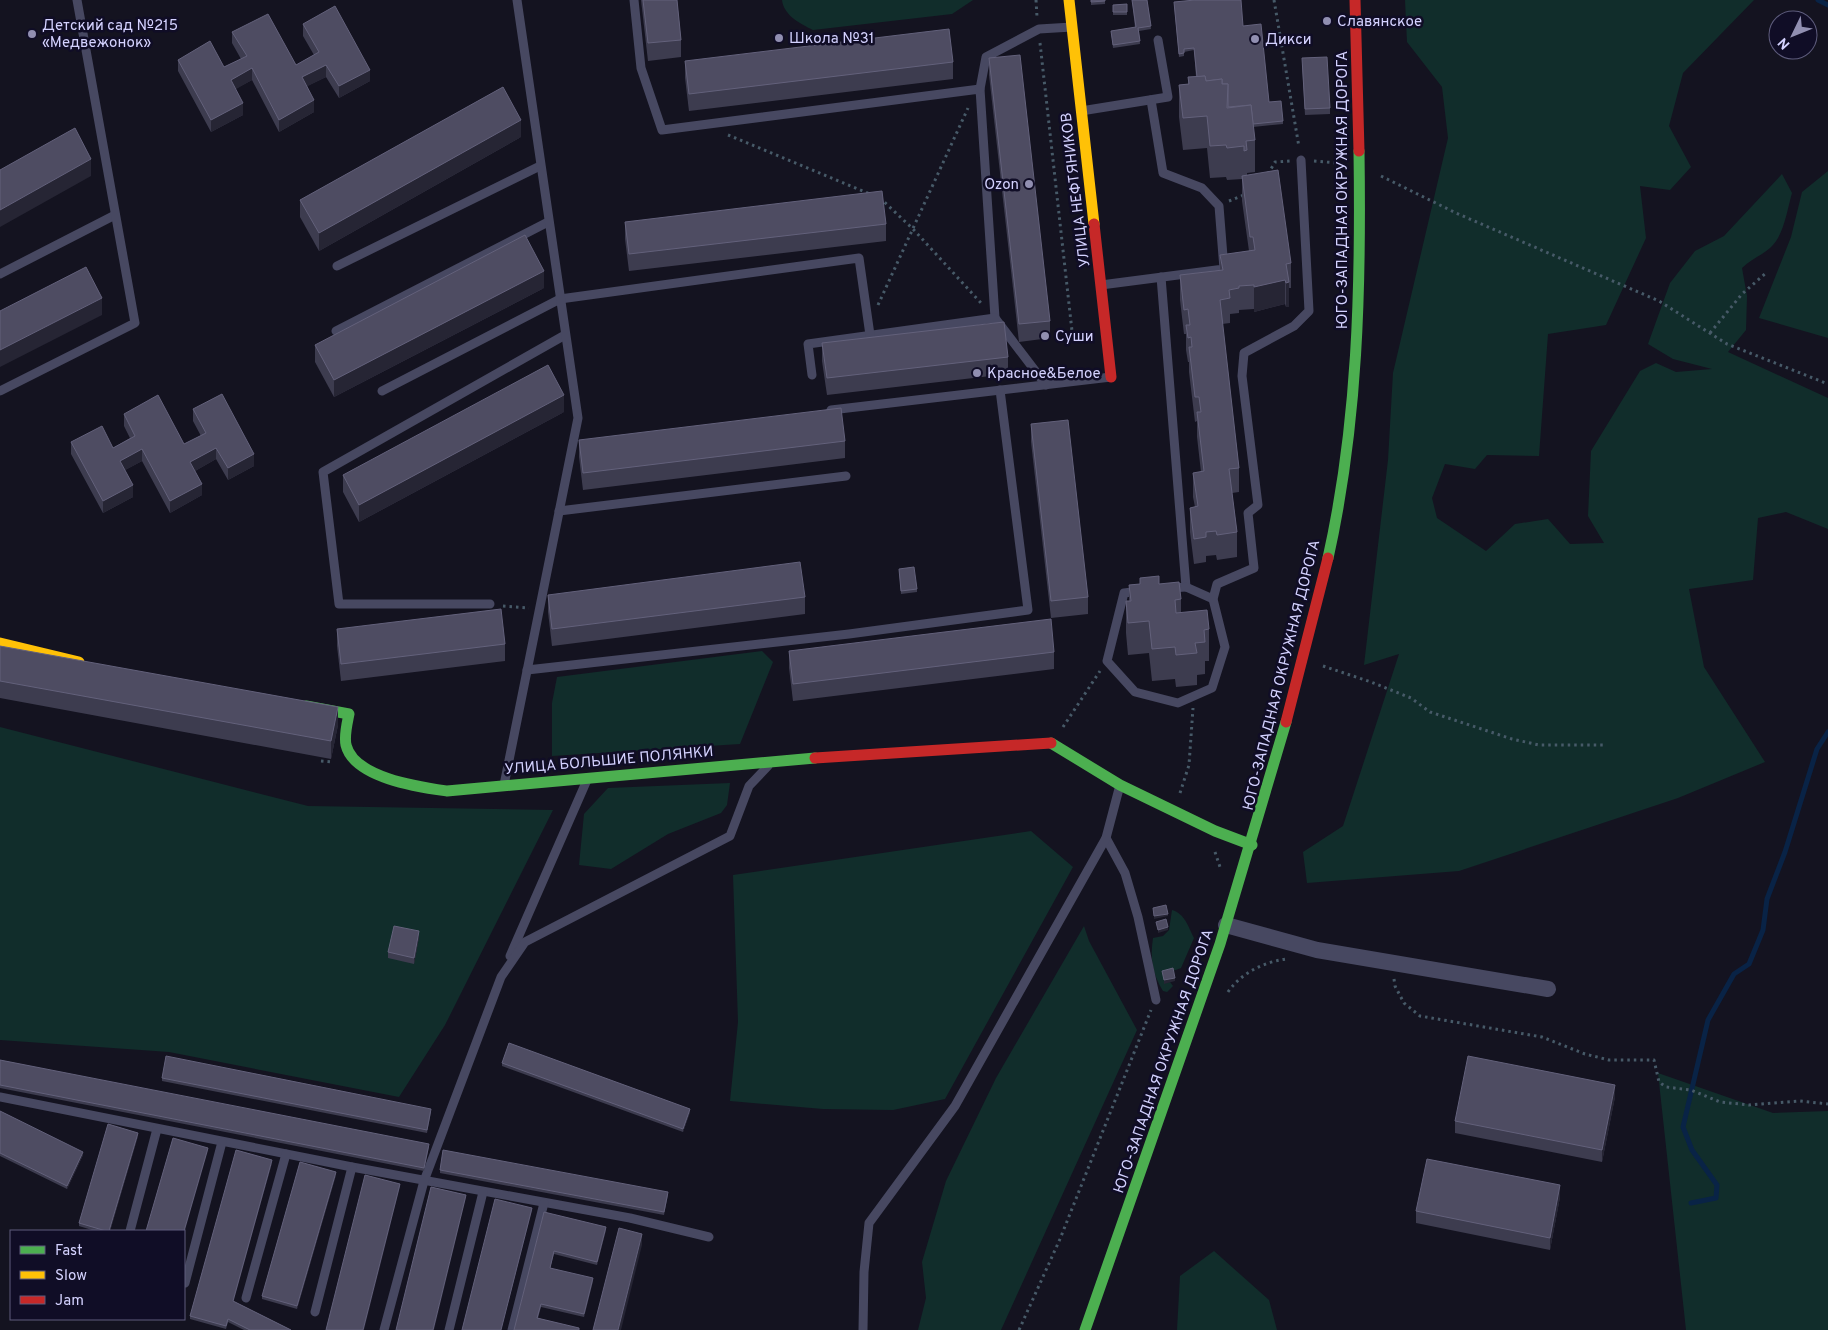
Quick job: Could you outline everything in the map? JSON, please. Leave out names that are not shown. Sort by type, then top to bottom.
[{"type":"main road","name":"УЛИЦА НЕФТЯНИКОВ","points":[[1069,0],[1111,376]]},
{"type":"main road","name":"ЮГО-ЗАПАДНАЯ ОКРУЖНАЯ ДОРОГА","points":[[1085,1330],[1252,845],[1303,660],[1337,511],[1346,454],[1358,293],[1360,165],[1358,53],[1354,0]]},
{"type":"main road","points":[[0,643],[93,665]]},
{"type":"main road","name":"УЛИЦА БОЛЬШИЕ ПОЛЯНКИ","points":[[294,703],[349,714],[345,742],[348,751],[378,774],[412,786],[447,791],[774,761],[1053,743]]},
{"type":"main road","points":[[1053,743],[1120,784],[1215,831],[1252,845]]},
{"type":"street","points":[[1226,925],[1317,950],[1548,989]]},
{"type":"lane","points":[[0,391],[135,323],[77,0]]},
{"type":"lane","points":[[504,785],[578,418],[517,0]]},
{"type":"lane","points":[[634,0],[641,68],[662,130],[980,89]]},
{"type":"lane","points":[[1046,385],[995,318],[980,89],[986,57],[1038,27],[1072,28]]},
{"type":"lane","points":[[1081,111],[1168,97],[1158,40]]},
{"type":"lane","points":[[1101,285],[1224,269],[1219,206],[1202,188],[1163,173],[1151,100]]},
{"type":"lane","points":[[1213,599],[1186,587],[1124,593],[1107,661],[1135,692],[1178,703],[1212,688],[1225,647],[1213,599],[1217,584],[1254,568],[1248,513],[1258,505],[1242,376],[1244,353],[1294,326],[1309,311],[1301,160]]},
{"type":"lane","points":[[337,266],[540,166]]},
{"type":"lane","points":[[0,274],[115,215]]},
{"type":"lane","points":[[336,330],[548,222]]},
{"type":"lane","points":[[382,391],[560,299],[859,258],[869,330]]},
{"type":"lane","points":[[1161,277],[1186,587]]},
{"type":"lane","points":[[812,375],[808,344],[869,330],[995,318]]},
{"type":"lane","points":[[490,604],[339,604],[324,472],[565,335]]},
{"type":"lane","points":[[825,411],[1111,376]]},
{"type":"lane","points":[[527,670],[849,634],[1028,610],[1000,390]]},
{"type":"lane","points":[[573,445],[583,444]]},
{"type":"lane","points":[[559,511],[846,476]]},
{"type":"lane","points":[[501,977],[524,942],[677,865],[730,836],[749,786],[774,761]]},
{"type":"lane","points":[[384,1330],[424,1181],[501,977],[588,777]]},
{"type":"lane","points":[[863,1330],[864,1272],[869,1223],[955,1106],[1106,838],[1120,784]]},
{"type":"lane","points":[[1106,838],[1125,873],[1138,916],[1156,1000]]},
{"type":"lane","points":[[0,1098],[424,1181],[630,1218],[709,1237]]},
{"type":"lane","points":[[130,1230],[157,1129]]},
{"type":"lane","points":[[185,1283],[222,1142]]},
{"type":"lane","points":[[246,1298],[286,1154]]},
{"type":"lane","points":[[315,1312],[352,1167]]},
{"type":"lane","points":[[449,1330],[483,1192]]},
{"type":"lane","points":[[512,1330],[544,1203]]},
{"type":"path","points":[[1036,0],[1073,340]]},
{"type":"path","points":[[1274,0],[1301,160]]},
{"type":"path","points":[[869,330],[963,115],[980,89]]},
{"type":"path","points":[[704,125],[882,199],[913,229],[995,318]]},
{"type":"path","points":[[1263,182],[1275,162],[1301,160],[1360,165],[1456,213],[1659,301],[1727,344],[1828,384]]},
{"type":"path","points":[[1219,206],[1251,192]]},
{"type":"path","points":[[1710,333],[1742,294],[1766,273]]},
{"type":"path","points":[[490,604],[539,609]]},
{"type":"path","points":[[1303,660],[1371,682],[1411,698],[1430,712],[1512,740],[1539,745],[1606,745]]},
{"type":"path","points":[[1053,743],[1107,661]]},
{"type":"path","points":[[1178,800],[1189,765],[1194,713],[1190,697]]},
{"type":"path","points":[[321,761],[336,763]]},
{"type":"path","points":[[1210,846],[1217,857],[1220,870]]},
{"type":"path","points":[[1225,998],[1237,982],[1253,970],[1270,962],[1288,959]]},
{"type":"path","points":[[1392,964],[1395,986],[1404,1003],[1420,1016],[1542,1037],[1585,1054],[1609,1060],[1654,1060],[1659,1082],[1666,1086],[1692,1090],[1720,1102],[1748,1105],[1800,1101],[1828,1104]]},
{"type":"path","points":[[1019,1330],[1060,1239],[1156,1000]]},
{"type":"green space","points":[[782,0],[973,0],[952,14],[813,30],[790,15],[783,6]]},
{"type":"green space","points":[[1405,0],[1754,0],[1683,73],[1669,126],[1691,167],[1670,190],[1640,186],[1646,238],[1606,325],[1548,334],[1539,456],[1487,455],[1475,469],[1445,464],[1432,498],[1437,518],[1486,551],[1515,524],[1548,519],[1570,544],[1604,543],[1588,516],[1591,451],[1640,371],[1656,363],[1676,372],[1712,369],[1673,359],[1648,344],[1670,283],[1695,251],[1724,236],[1782,174],[1792,193],[1784,222],[1775,243],[1767,251],[1742,268],[1747,296],[1746,330],[1728,352],[1828,398],[1828,529],[1786,512],[1758,518],[1753,580],[1689,589],[1704,667],[1765,762],[1678,798],[1459,871],[1307,883],[1303,852],[1343,826],[1399,654],[1364,665],[1388,460],[1393,373],[1448,138],[1442,87],[1407,42]]},
{"type":"green space","points":[[1828,171],[1828,338],[1759,318],[1791,237],[1802,192]]},
{"type":"green space","points":[[762,651],[773,662],[740,744],[552,756],[552,703],[557,677]]},
{"type":"green space","points":[[0,727],[308,806],[553,810],[445,1025],[399,1097],[169,1052],[0,1040]]},
{"type":"green space","points":[[730,783],[727,805],[721,813],[668,834],[611,869],[579,865],[584,814],[608,788]]},
{"type":"green space","points":[[1031,831],[1073,867],[945,1099],[893,1110],[823,1109],[730,1101],[738,1022],[733,875]]},
{"type":"green space","points":[[1172,910],[1183,917],[1194,938],[1181,968],[1173,971],[1164,983],[1170,982],[1173,986],[1167,992],[1163,991],[1154,972],[1152,945],[1153,938],[1163,936],[1169,930]]},
{"type":"green space","points":[[1084,926],[1089,941],[1137,1030],[1001,1330],[918,1330],[926,1298],[922,1262],[946,1181],[996,1078]]},
{"type":"green space","points":[[1658,1073],[1773,1113],[1828,1111],[1828,1330],[1686,1330]]},
{"type":"green space","points":[[1214,1251],[1269,1300],[1277,1330],[1177,1330],[1180,1276]]},
{"type":"building","points":[[643,0],[677,0],[681,40],[648,43]]},
{"type":"building","points":[[1091,0],[1105,0],[1105,1],[1091,2]]},
{"type":"building","points":[[1132,0],[1147,0],[1151,26],[1138,28],[1140,41],[1113,45],[1111,31],[1136,27]]},
{"type":"building","points":[[1241,0],[1243,26],[1261,24],[1269,102],[1281,101],[1283,121],[1253,124],[1251,105],[1228,107],[1228,84],[1222,84],[1222,79],[1206,81],[1205,76],[1197,77],[1194,48],[1184,49],[1184,53],[1179,54],[1174,2]]},
{"type":"building","points":[[1127,4],[1127,12],[1113,12],[1113,5]]},
{"type":"building","points":[[335,6],[370,70],[339,86],[326,65],[302,77],[314,100],[279,120],[252,68],[231,80],[243,103],[211,120],[178,60],[210,41],[224,67],[247,56],[232,32],[268,14],[296,65],[319,52],[303,24]]},
{"type":"building","points":[[949,29],[953,62],[689,94],[685,61]]},
{"type":"building","points":[[1020,55],[1050,321],[1019,324],[989,58]]},
{"type":"building","points":[[1327,57],[1330,108],[1305,109],[1302,58]]},
{"type":"building","points":[[1205,76],[1206,81],[1222,79],[1222,84],[1228,84],[1227,108],[1251,105],[1255,140],[1246,141],[1247,150],[1244,151],[1244,146],[1227,148],[1226,145],[1210,146],[1207,116],[1183,118],[1179,85],[1189,84],[1188,77]]},
{"type":"building","points":[[503,87],[521,120],[319,233],[300,200]]},
{"type":"building","points":[[75,128],[91,159],[0,210],[0,170]]},
{"type":"building","points":[[1278,170],[1291,263],[1286,264],[1289,282],[1286,283],[1285,280],[1254,287],[1254,285],[1239,286],[1239,288],[1229,290],[1230,298],[1220,300],[1239,468],[1229,469],[1237,532],[1217,535],[1216,531],[1206,532],[1206,537],[1194,539],[1190,508],[1198,506],[1193,473],[1204,471],[1197,412],[1201,412],[1199,397],[1195,397],[1189,347],[1192,347],[1191,337],[1188,338],[1186,325],[1190,325],[1188,309],[1184,310],[1180,275],[1223,270],[1220,255],[1255,250],[1253,237],[1250,237],[1242,176]]},
{"type":"building","points":[[882,191],[886,224],[629,254],[625,222]]},
{"type":"building","points":[[525,235],[544,271],[334,380],[315,345]]},
{"type":"building","points":[[86,267],[102,298],[0,350],[0,311]]},
{"type":"building","points":[[1004,322],[1008,357],[827,378],[822,343]]},
{"type":"building","points":[[548,365],[564,395],[359,505],[343,475]]},
{"type":"building","points":[[222,394],[254,454],[228,468],[216,448],[190,462],[202,484],[170,501],[142,449],[120,461],[133,485],[103,501],[71,442],[102,426],[113,448],[135,436],[124,414],[158,395],[184,444],[206,433],[193,409]]},
{"type":"building","points":[[841,408],[845,441],[583,473],[579,440]]},
{"type":"building","points":[[1068,420],[1088,597],[1051,601],[1031,424]]},
{"type":"building","points":[[800,562],[805,597],[552,629],[548,595]]},
{"type":"building","points":[[914,567],[917,589],[901,591],[899,569]]},
{"type":"building","points":[[1159,576],[1159,584],[1179,582],[1181,599],[1175,600],[1176,613],[1207,610],[1209,629],[1204,630],[1205,642],[1195,643],[1197,653],[1176,655],[1175,647],[1152,649],[1149,621],[1128,623],[1126,601],[1131,601],[1129,585],[1140,584],[1140,578]]},
{"type":"building","points":[[501,609],[505,644],[341,664],[337,629]]},
{"type":"building","points":[[1051,619],[1054,652],[793,684],[789,651]]},
{"type":"building","points":[[0,646],[338,707],[331,741],[0,681]]},
{"type":"building","points":[[1166,905],[1168,914],[1154,916],[1153,908]]},
{"type":"building","points":[[1166,919],[1168,927],[1158,930],[1156,922]]},
{"type":"building","points":[[394,926],[419,931],[414,958],[388,952]]},
{"type":"building","points":[[1173,968],[1175,978],[1164,980],[1162,971]]},
{"type":"building","points":[[509,1043],[690,1109],[683,1129],[502,1063]]},
{"type":"building","points":[[166,1056],[431,1109],[427,1130],[162,1078]]},
{"type":"building","points":[[1468,1056],[1615,1085],[1602,1150],[1455,1121]]},
{"type":"building","points":[[0,1060],[429,1144],[424,1168],[0,1085]]},
{"type":"building","points":[[0,1111],[83,1152],[67,1186],[0,1153]]},
{"type":"building","points":[[108,1124],[138,1133],[109,1230],[103,1230],[79,1223]]},
{"type":"building","points":[[173,1138],[208,1148],[184,1230],[146,1230]]},
{"type":"building","points":[[236,1150],[272,1160],[233,1301],[291,1330],[250,1330],[228,1319],[226,1326],[190,1316]]},
{"type":"building","points":[[443,1150],[668,1192],[664,1212],[440,1170]]},
{"type":"building","points":[[1427,1159],[1560,1185],[1550,1238],[1416,1211]]},
{"type":"building","points":[[300,1162],[336,1172],[297,1306],[262,1296]]},
{"type":"building","points":[[365,1175],[400,1184],[363,1330],[326,1330]]},
{"type":"building","points":[[431,1187],[466,1195],[433,1330],[396,1330]]},
{"type":"building","points":[[495,1199],[532,1208],[501,1330],[462,1330]]},
{"type":"building","points":[[544,1212],[606,1227],[597,1262],[554,1251],[550,1268],[593,1278],[584,1314],[541,1304],[537,1318],[579,1328],[579,1330],[514,1330]]},
{"type":"building","points":[[619,1228],[642,1234],[618,1330],[593,1330]]},
{"type":"waterway","points":[[1818,0],[1828,5]]},
{"type":"waterway","points":[[1691,1203],[1716,1198],[1717,1185],[1692,1150],[1683,1127],[1708,1020],[1734,974],[1749,964],[1763,930],[1767,899],[1785,852],[1817,749],[1828,732]]},
{"type":"traffic: fast","points":[[1328,558],[1346,457],[1356,355],[1359,151]]},
{"type":"traffic: fast","points":[[306,706],[349,714],[345,741],[351,756],[361,766],[389,779],[447,791],[815,758]]},
{"type":"traffic: fast","points":[[1085,1330],[1220,944],[1286,722]]},
{"type":"traffic: fast","points":[[1051,743],[1120,785],[1215,831],[1252,845]]},
{"type":"traffic: slow","points":[[1069,0],[1094,224]]},
{"type":"traffic: slow","points":[[0,643],[79,662]]},
{"type":"traffic: jam","points":[[1355,0],[1359,151]]},
{"type":"traffic: jam","points":[[1094,224],[1111,377]]},
{"type":"traffic: jam","points":[[1286,722],[1328,558]]},
{"type":"traffic: jam","points":[[815,758],[1051,743]]},
{"type":"place","name":"Славянское","points":[[1327,21]]},
{"type":"place","name":"Детский сад №215 «Медвежонок»","points":[[32,34]]},
{"type":"place","name":"Школа №31","points":[[779,38]]},
{"type":"place","name":"Дикси","points":[[1255,39]]},
{"type":"place","name":"Ozon","points":[[1029,184]]},
{"type":"place","name":"Суши","points":[[1045,336]]},
{"type":"place","name":"Красное&Белое","points":[[977,373]]}]
